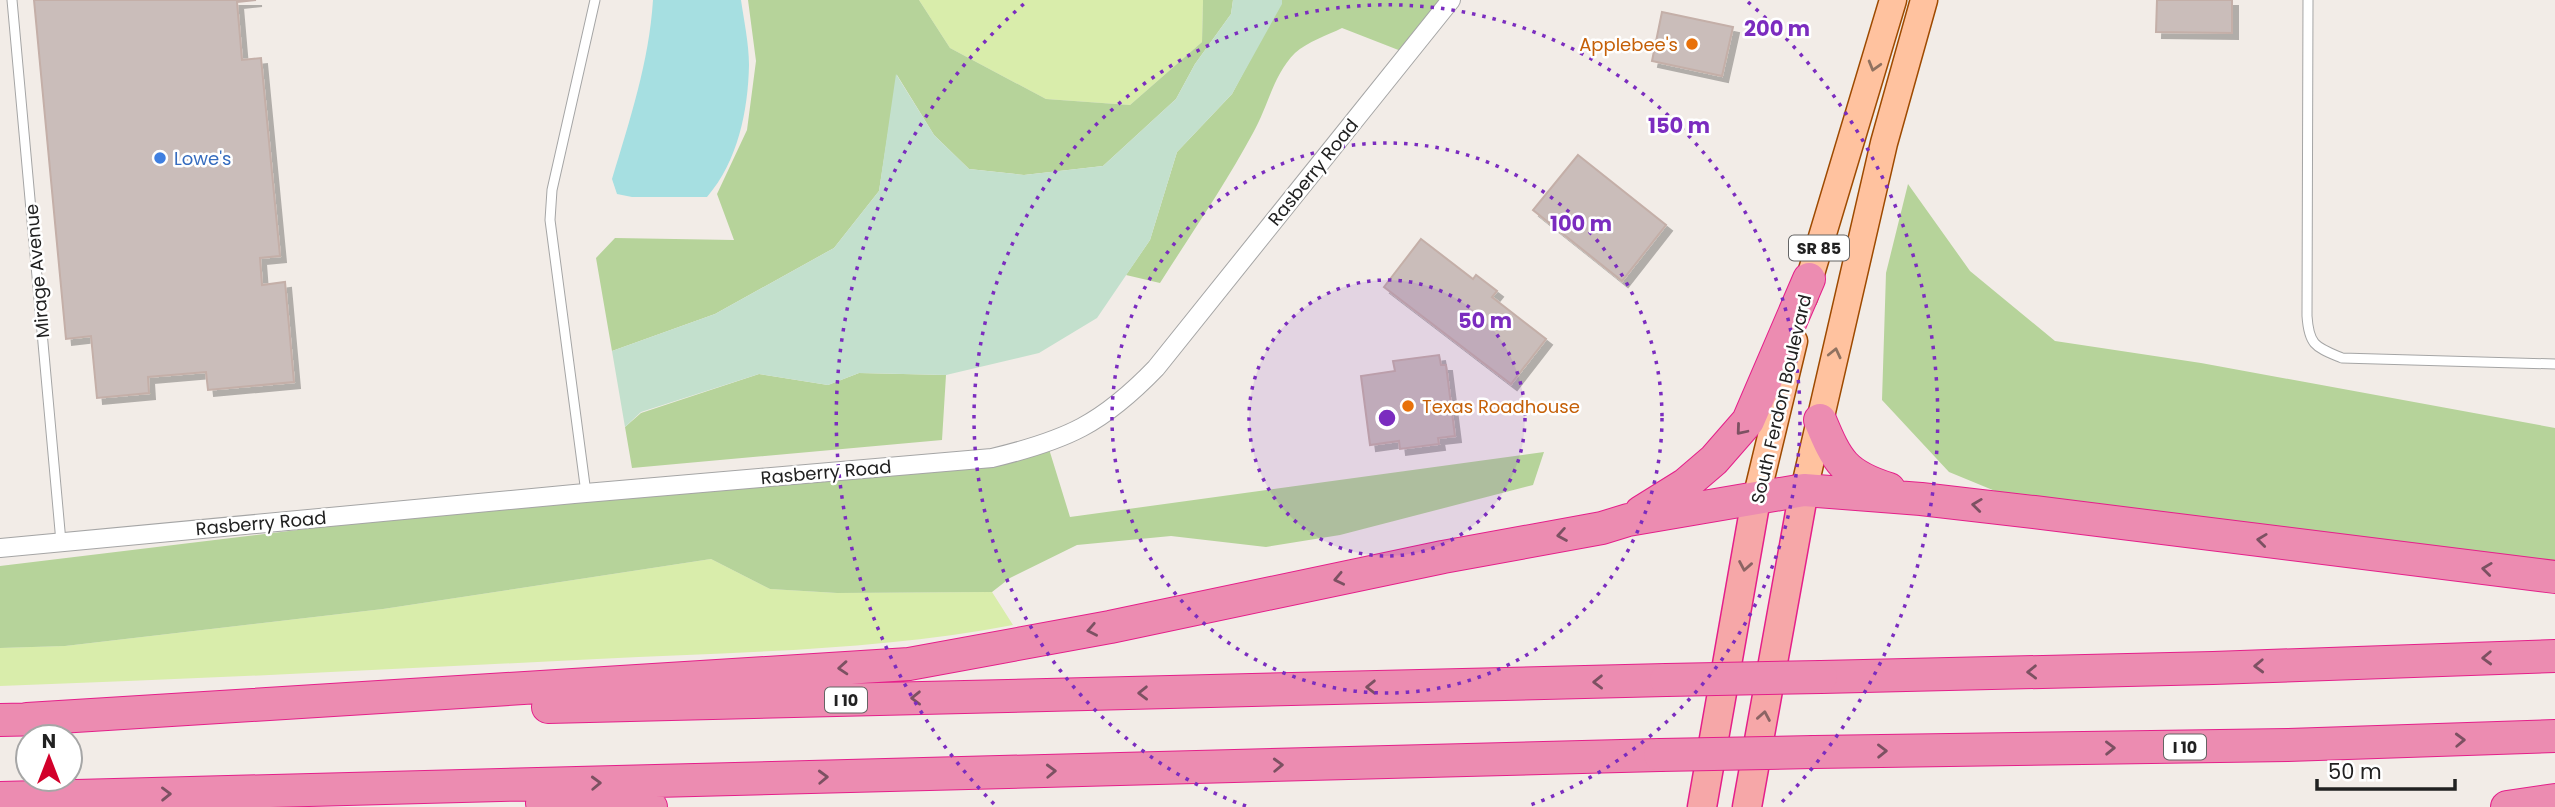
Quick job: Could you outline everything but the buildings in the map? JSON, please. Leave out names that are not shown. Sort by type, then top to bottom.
[{"type":"highway","points":[[1628,520],[1686,484],[1714,460],[1748,421],[1809,279]]},
{"type":"highway","points":[[1820,419],[1834,455],[1849,471],[1868,482],[1920,499]]},
{"type":"highway","points":[[13,720],[909,664],[1098,629],[1443,557],[1602,528],[1628,520],[1804,490],[1920,499],[2555,577]]},
{"type":"highway","name":"SR 85","points":[[1747,807],[1804,490]]},
{"type":"highway","name":"South Ferdon Boulevard","points":[[1702,807],[1756,499]]},
{"type":"highway","name":"I 10","points":[[13,720],[2213,668],[2555,656]]},
{"type":"highway","name":"I 10","points":[[0,798],[1814,751],[2288,745],[2555,736]]},
{"type":"highway","points":[[405,789],[568,805],[652,807]]},
{"type":"highway","points":[[2507,807],[2555,800]]},
{"type":"main road","name":"South Ferdon Boulevard","points":[[1756,499],[1809,279],[1893,0]]},
{"type":"main road","name":"SR 85","points":[[1804,490],[1884,143],[1924,0]]},
{"type":"street","name":"Rasberry Road","points":[[0,548],[992,458],[1039,447],[1083,428],[1122,401],[1156,368],[1451,0]]},
{"type":"lane","name":"Mirage Avenue","points":[[12,0],[61,542]]},
{"type":"lane","points":[[586,493],[550,220],[552,190],[595,0]]},
{"type":"lane","points":[[2308,0],[2307,316],[2308,334],[2315,346],[2342,358],[2555,364]]},
{"type":"green space","points":[[748,0],[919,0],[950,48],[1046,99],[1130,105],[1202,42],[1203,0],[1233,0],[1231,14],[1195,64],[1176,99],[1103,166],[1024,175],[969,169],[934,135],[897,75],[879,191],[834,248],[715,314],[612,351],[596,258],[615,238],[734,240],[717,194],[747,130],[756,61]]},
{"type":"green space","points":[[919,0],[1203,0],[1202,42],[1130,105],[1046,99],[950,48]]},
{"type":"green space","points":[[1233,0],[1282,0],[1282,4],[1232,94],[1177,152],[1150,240],[1097,318],[1039,353],[946,375],[859,373],[828,385],[759,374],[641,412],[625,427],[612,351],[715,314],[834,248],[879,191],[896,74],[934,135],[969,169],[1024,175],[1103,166],[1176,99],[1195,64],[1231,14]]},
{"type":"green space","points":[[1282,0],[1441,0],[1401,51],[1342,28],[1311,42],[1295,53],[1281,71],[1258,123],[1231,171],[1160,283],[1126,275],[1150,240],[1177,152],[1232,94]]},
{"type":"green space","points":[[1908,184],[1970,271],[2055,341],[2201,363],[2555,428],[2555,561],[2000,493],[1949,472],[1882,400],[1886,273]]},
{"type":"green space","points":[[859,373],[946,375],[942,440],[632,468],[625,427],[641,413],[759,374],[828,385]]},
{"type":"green space","points":[[1049,449],[1070,517],[1544,452],[1533,485],[1340,535],[1266,547],[1171,536],[1077,545],[1010,578],[992,592],[837,593],[770,589],[711,559],[383,609],[65,646],[0,648],[0,566],[646,488]]},
{"type":"green space","points":[[711,559],[770,589],[837,593],[992,592],[1013,625],[962,634],[806,649],[0,686],[0,648],[65,646],[383,609]]},
{"type":"water","points":[[653,0],[741,0],[749,65],[746,100],[734,152],[718,183],[707,197],[632,197],[617,194],[612,179],[643,68]]},
{"type":"place","name":"Applebee's","points":[[1692,44]]},
{"type":"place","name":"Lowe's","points":[[160,158]]},
{"type":"place","name":"Texas Roadhouse","points":[[1408,406]]}]
